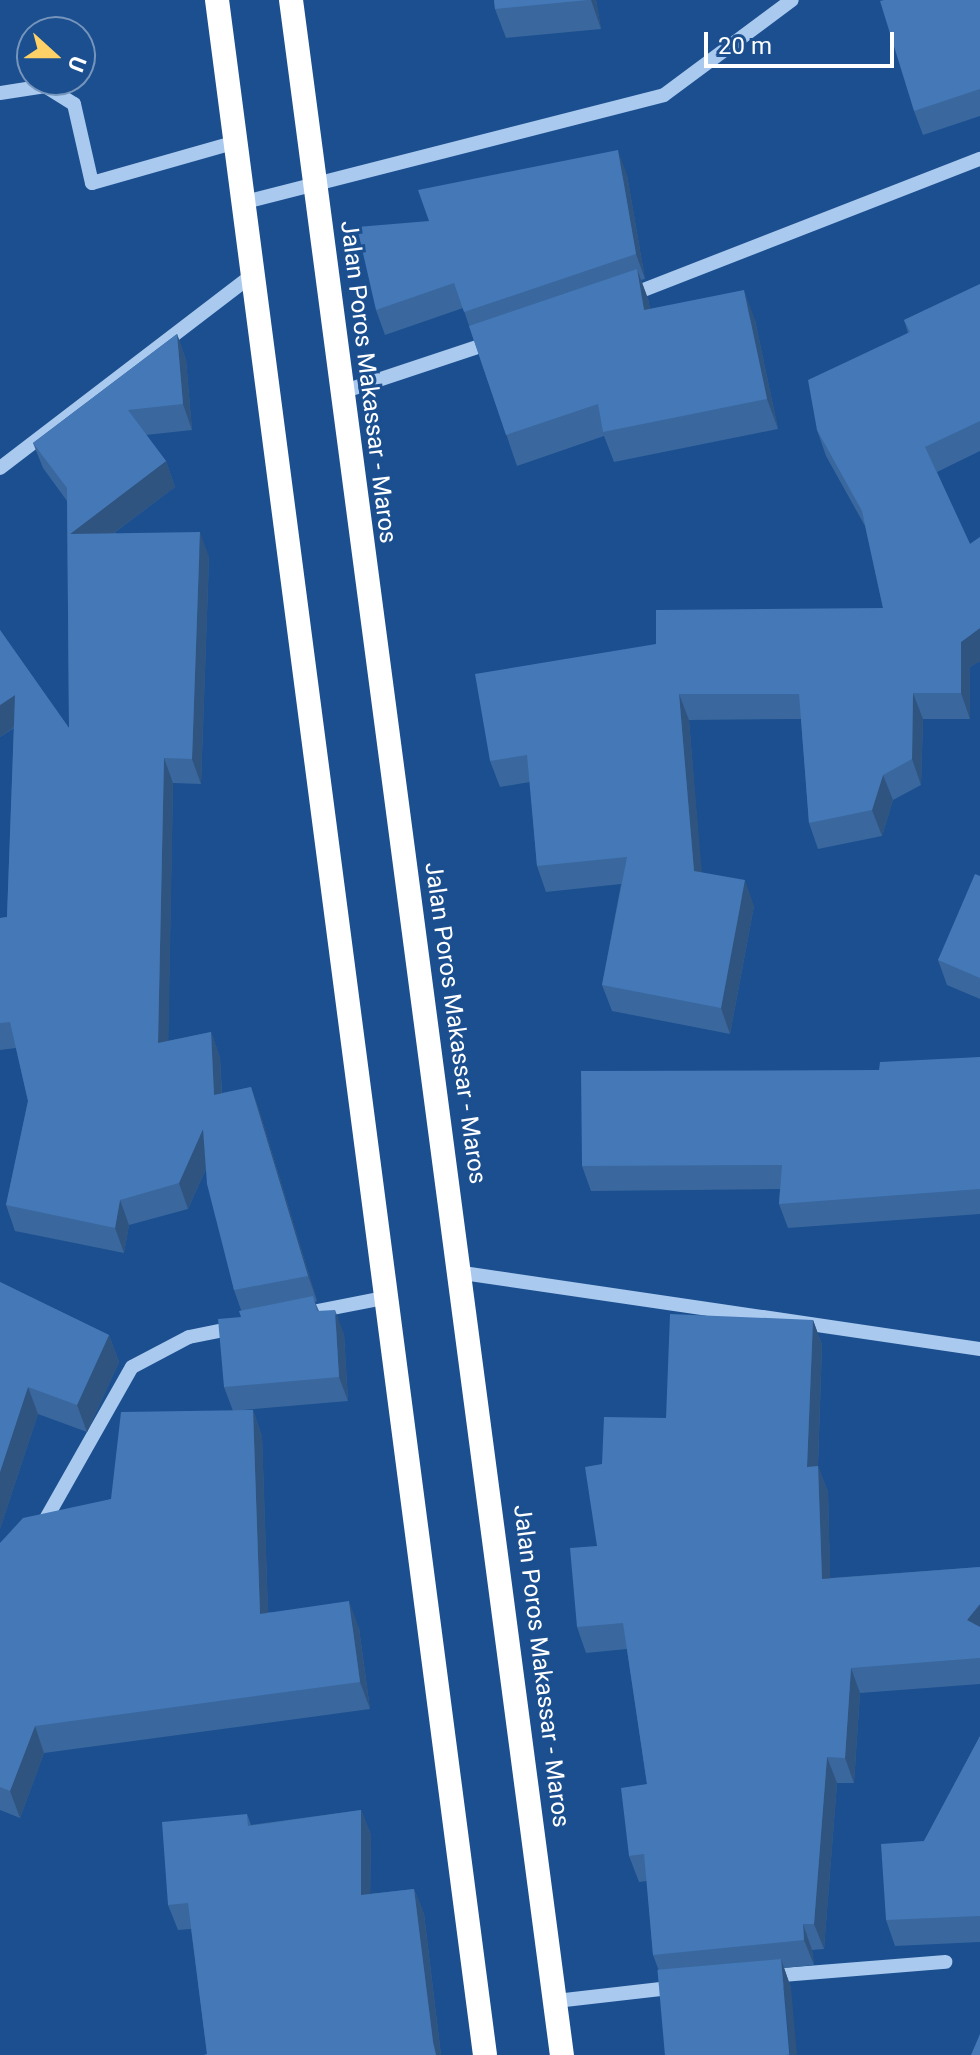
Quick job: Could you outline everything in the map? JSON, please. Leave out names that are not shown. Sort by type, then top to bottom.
[{"type":"highway","points":[[217,0],[485,2055]]},
{"type":"highway","name":"Jalan Poros Makassar - Maros","points":[[291,0],[339,393],[463,1273],[562,2055]]},
{"type":"street","points":[[245,202],[664,95],[792,0]]},
{"type":"street","points":[[0,93],[45,86],[74,104],[92,183],[236,142]]},
{"type":"street","points":[[612,302],[980,159]]},
{"type":"street","points":[[0,468],[255,274]]},
{"type":"street","points":[[339,393],[506,337]]},
{"type":"street","points":[[463,1273],[980,1349]]},
{"type":"street","points":[[29,1538],[68,1490],[132,1367],[189,1337],[384,1298]]},
{"type":"street","points":[[749,1979],[945,1962]]},
{"type":"street","points":[[556,2001],[690,1986]]},
{"type":"building","points":[[494,0],[588,0],[495,9]]},
{"type":"building","points":[[980,0],[980,89],[914,111],[880,1]]},
{"type":"building","points":[[618,150],[636,254],[464,312],[454,283],[376,310],[357,227],[429,221],[418,190]]},
{"type":"building","points":[[637,269],[644,310],[744,290],[767,399],[603,432],[598,404],[506,435],[469,326]]},
{"type":"building","points":[[980,284],[980,421],[925,447],[970,544],[980,537],[980,628],[961,642],[961,693],[913,693],[912,759],[883,775],[872,810],[809,823],[799,694],[679,694],[694,871],[745,880],[721,1008],[602,985],[627,857],[537,866],[527,755],[490,761],[475,674],[656,644],[656,610],[883,608],[862,511],[817,430],[808,380],[910,332],[904,320]]},
{"type":"building","points":[[177,334],[183,404],[128,410],[166,461],[70,534],[200,532],[192,759],[164,758],[158,1043],[211,1032],[214,1095],[251,1087],[308,1276],[234,1290],[207,1184],[203,1129],[179,1183],[120,1200],[115,1228],[6,1205],[28,1101],[10,1022],[0,1023],[0,918],[7,917],[15,695],[0,705],[0,630],[69,728],[67,488],[33,443]]},
{"type":"building","points":[[975,874],[980,876],[980,978],[938,960]]},
{"type":"building","points":[[980,1057],[980,1189],[779,1204],[782,1165],[582,1166],[581,1071],[879,1070],[880,1062]]},
{"type":"building","points":[[0,1282],[109,1335],[77,1405],[28,1387],[0,1472]]},
{"type":"building","points":[[313,1296],[317,1311],[335,1310],[339,1377],[224,1387],[218,1319],[241,1317],[239,1311]]},
{"type":"building","points":[[670,1314],[813,1320],[807,1467],[818,1466],[822,1579],[980,1567],[980,1604],[967,1620],[980,1627],[980,1658],[851,1668],[845,1758],[827,1757],[814,1924],[803,1924],[804,1940],[653,1955],[644,1854],[629,1856],[621,1788],[647,1784],[623,1623],[577,1627],[570,1548],[597,1546],[585,1467],[602,1464],[604,1417],[666,1418]]},
{"type":"building","points":[[253,1410],[260,1614],[349,1601],[360,1682],[35,1726],[10,1791],[0,1787],[0,1543],[23,1518],[111,1499],[121,1412]]},
{"type":"building","points":[[980,1736],[980,1916],[886,1920],[881,1844],[924,1841]]},
{"type":"building","points":[[361,1810],[361,1895],[414,1889],[436,2055],[204,2055],[207,2054],[188,1903],[168,1905],[162,1822],[247,1814],[248,1826]]},
{"type":"building","points":[[781,1959],[789,2055],[665,2055],[657,1970]]},
{"type":"building","points":[[980,2034],[980,2055],[971,2055]]}]
